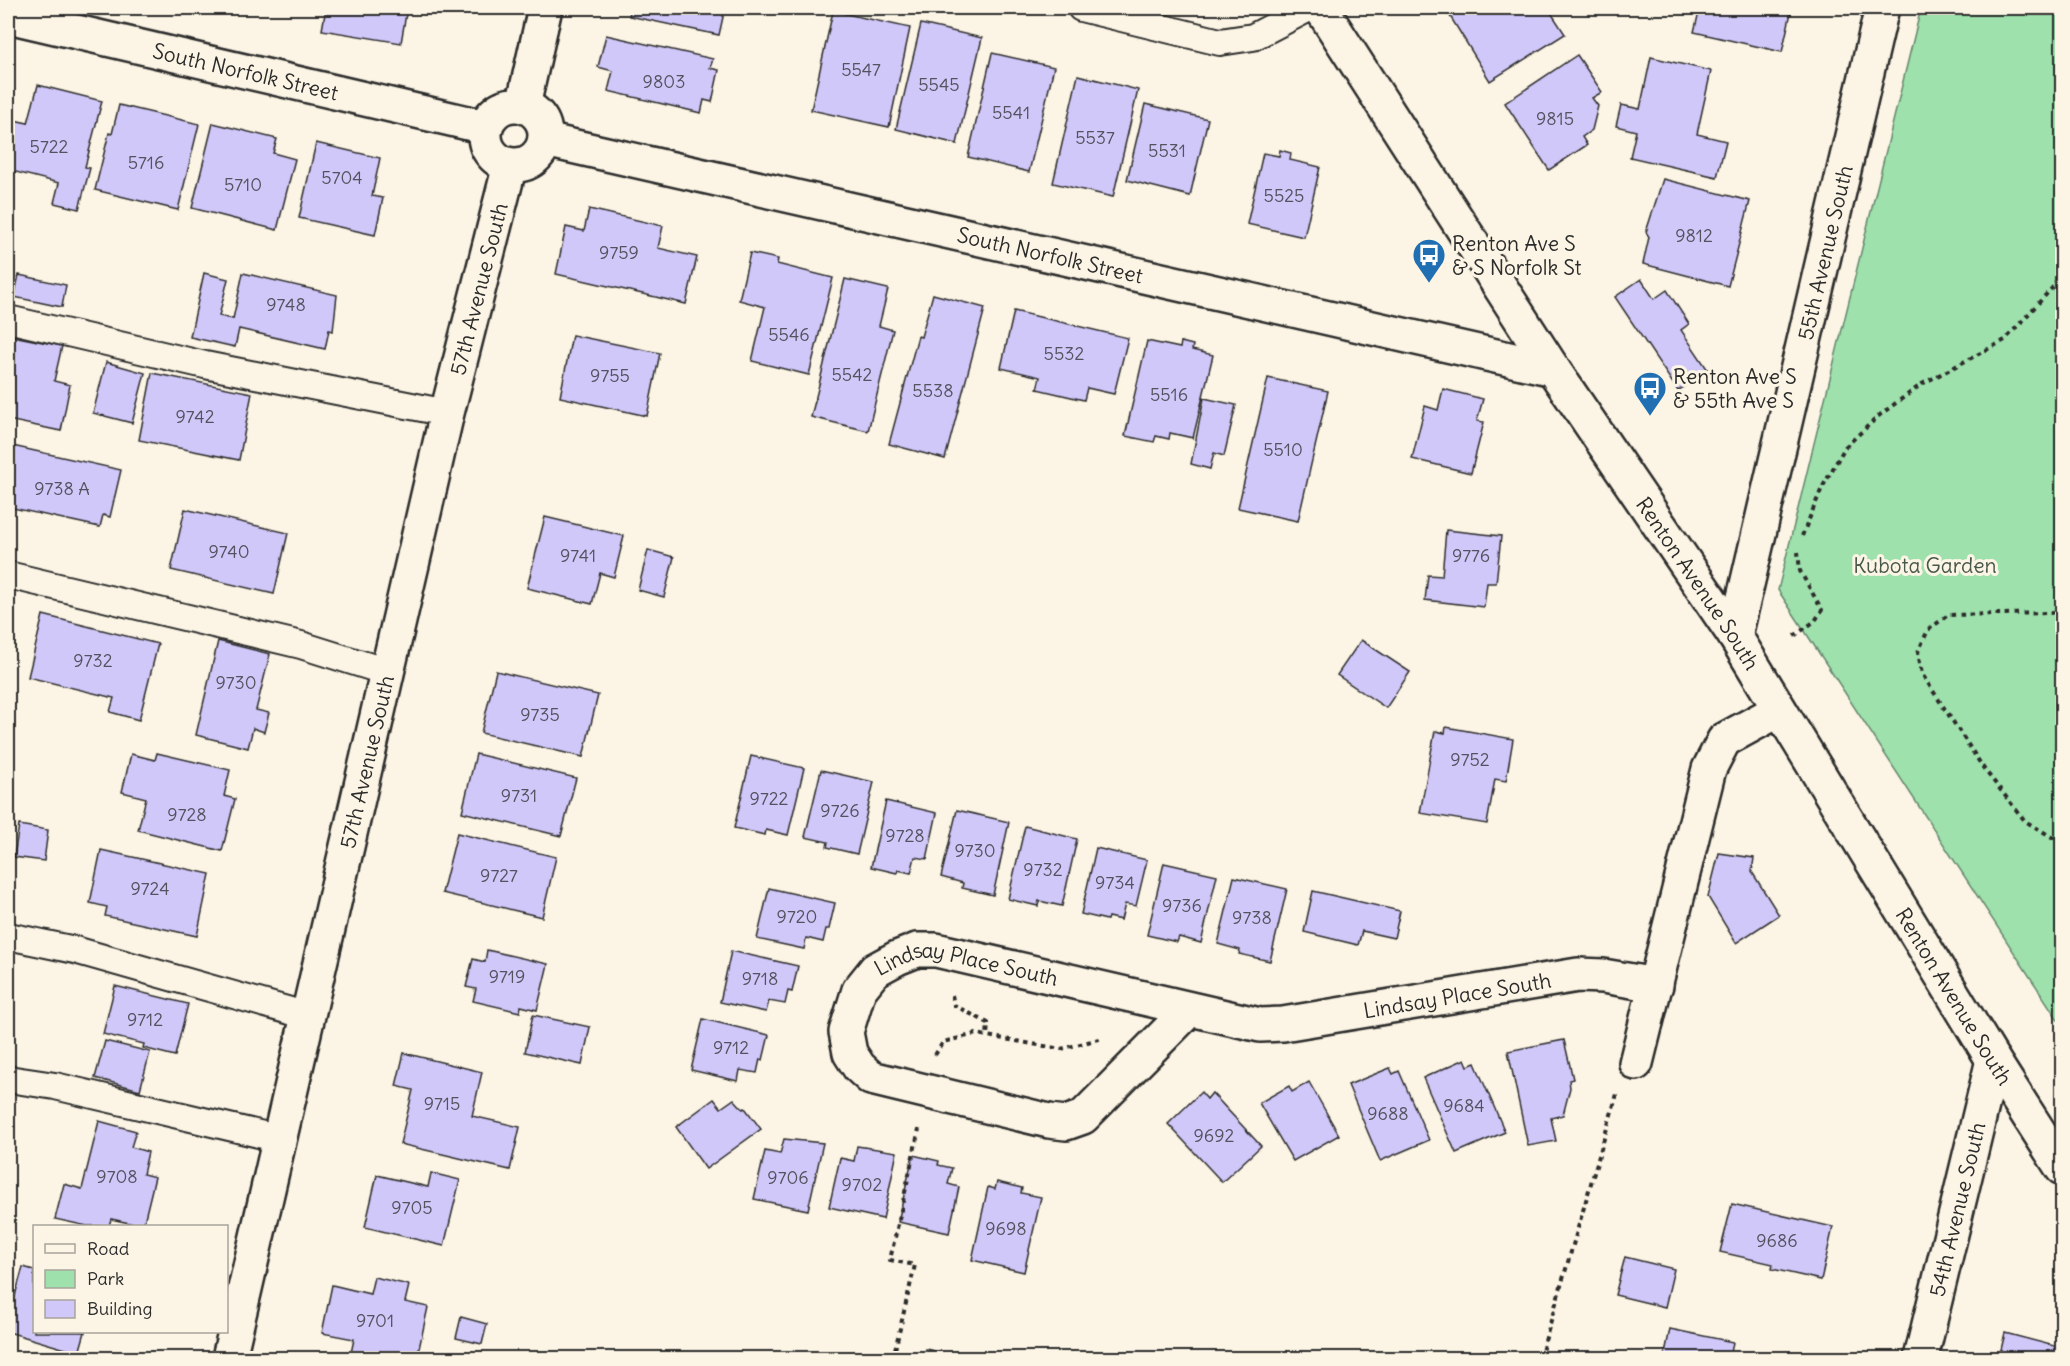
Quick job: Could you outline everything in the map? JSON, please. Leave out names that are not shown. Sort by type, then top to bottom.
[{"type":"street","points":[[523,105],[545,8]]},
{"type":"street","name":"Renton Avenue South","points":[[1321,8],[1554,369],[1735,636],[1993,1060],[2062,1168]]},
{"type":"street","name":"55th Avenue South","points":[[1735,636],[1882,8]]},
{"type":"street","name":"South Norfolk Street","points":[[8,16],[485,127]]},
{"type":"street","points":[[508,104],[523,105],[540,118],[545,140],[539,153],[532,160],[523,164],[510,165],[495,158],[488,150],[484,140],[485,127],[492,113],[500,108],[508,104]]},
{"type":"street","name":"South Norfolk Street","points":[[545,140],[1554,369]]},
{"type":"street","name":"57th Avenue South","points":[[229,1359],[447,413],[510,165]]},
{"type":"street","points":[[1636,1063],[1709,769],[1724,740],[1779,710]]},
{"type":"street","name":"Lindsay Place South","points":[[1190,1009],[1083,1117],[1066,1123],[1049,1122],[929,1077],[871,1078],[850,1053],[846,1032],[859,990],[875,970],[917,950],[936,950],[1260,1025],[1283,1024],[1578,975],[1603,975],[1656,985]]},
{"type":"street","name":"54th Avenue South","points":[[1921,1359],[1993,1060]]},
{"type":"lane","points":[[1080,8],[1220,42],[1253,37],[1309,8]]},
{"type":"lane","points":[[8,319],[205,365],[447,413]]},
{"type":"lane","points":[[8,575],[301,645],[387,672]]},
{"type":"lane","points":[[8,936],[75,950],[308,1016]]},
{"type":"lane","points":[[8,1079],[55,1086],[279,1139]]},
{"type":"path","points":[[1794,636],[1815,621],[1822,610],[1800,571],[1797,555],[1803,533],[1822,488],[1845,447],[1881,414],[1922,384],[2005,340],[2052,288],[2062,271]]},
{"type":"path","points":[[2062,608],[2051,613],[1948,615],[1928,630],[1918,652],[1922,674],[1984,769],[2025,821],[2062,843]]},
{"type":"path","points":[[951,985],[954,1005],[988,1023],[987,1036]]},
{"type":"path","points":[[893,1359],[915,1265],[890,1260],[929,1077],[943,1042],[976,1034],[1061,1050],[1109,1036]]},
{"type":"path","points":[[1540,1359],[1615,1097],[1636,1063]]},
{"type":"green space","name":"Kubota Garden","points":[[1921,8],[2062,8],[2062,1026],[1778,590]]},
{"type":"building","points":[[326,8],[407,8],[401,43],[322,30]]},
{"type":"building","points":[[631,8],[725,8],[719,35],[629,16]]},
{"type":"building","points":[[1445,8],[1548,8],[1565,34],[1490,81]]},
{"type":"building","points":[[1700,8],[1792,8],[1782,52],[1694,32]]},
{"type":"building","points":[[833,11],[910,28],[889,127],[811,110]]},
{"type":"building","points":[[921,24],[982,38],[957,144],[896,129]]},
{"type":"building","points":[[606,35],[713,59],[710,68],[719,70],[712,102],[704,100],[701,113],[608,91],[613,71],[598,67]]},
{"type":"building","points":[[992,53],[1054,67],[1029,172],[968,157]]},
{"type":"building","points":[[1577,55],[1602,92],[1592,98],[1598,106],[1592,130],[1582,137],[1587,145],[1549,170],[1505,103]]},
{"type":"building","points":[[1651,57],[1711,71],[1697,134],[1726,141],[1717,177],[1630,157],[1636,131],[1616,126],[1621,105],[1640,109]]},
{"type":"building","points":[[1078,75],[1138,90],[1113,197],[1053,183]]},
{"type":"building","points":[[38,85],[102,101],[85,167],[90,168],[79,209],[54,203],[59,183],[8,170],[9,119],[28,123]]},
{"type":"building","points":[[1145,104],[1208,119],[1190,196],[1127,180]]},
{"type":"building","points":[[119,105],[199,124],[178,210],[95,190],[109,133],[112,134]]},
{"type":"building","points":[[213,123],[277,139],[273,153],[295,159],[277,230],[192,208]]},
{"type":"building","points":[[316,143],[380,158],[372,196],[383,198],[375,235],[299,218]]},
{"type":"building","points":[[1280,150],[1291,153],[1290,160],[1320,167],[1304,237],[1247,224],[1263,153],[1279,156]]},
{"type":"building","points":[[1663,179],[1750,201],[1728,286],[1643,264],[1649,237],[1646,232]]},
{"type":"building","points":[[589,209],[663,226],[658,248],[697,257],[686,304],[556,274],[566,227],[584,231]]},
{"type":"building","points":[[750,253],[778,259],[777,264],[833,278],[809,375],[752,361],[765,307],[739,300]]},
{"type":"building","points":[[204,273],[228,279],[219,316],[233,319],[243,273],[337,295],[333,331],[329,330],[325,349],[239,329],[235,347],[190,337]]},
{"type":"building","points":[[19,275],[66,285],[62,307],[14,297]]},
{"type":"building","points":[[845,279],[888,289],[879,326],[893,330],[868,431],[811,417]]},
{"type":"building","points":[[1641,279],[1654,299],[1667,290],[1689,324],[1681,330],[1708,370],[1678,391],[1615,297]]},
{"type":"building","points":[[933,294],[985,308],[945,459],[889,444],[918,336],[921,337]]},
{"type":"building","points":[[1014,311],[1128,338],[1114,394],[1087,388],[1084,400],[1037,389],[1040,377],[1001,368]]},
{"type":"building","points":[[8,335],[62,346],[54,381],[70,385],[61,431],[8,420]]},
{"type":"building","points":[[572,335],[660,353],[647,416],[560,397]]},
{"type":"building","points":[[1147,341],[1180,348],[1181,342],[1193,345],[1192,350],[1213,355],[1193,438],[1170,433],[1169,439],[1156,436],[1154,442],[1125,436]]},
{"type":"building","points":[[106,362],[145,373],[132,423],[93,413]]},
{"type":"building","points":[[152,373],[252,393],[239,460],[139,440]]},
{"type":"building","points":[[1268,378],[1328,391],[1298,521],[1238,508]]},
{"type":"building","points":[[1443,389],[1483,399],[1477,421],[1484,422],[1471,473],[1412,459],[1425,406],[1438,410]]},
{"type":"building","points":[[1204,398],[1236,405],[1224,456],[1214,453],[1210,469],[1191,464]]},
{"type":"building","points":[[8,445],[121,470],[110,517],[103,515],[100,527],[8,507]]},
{"type":"building","points":[[185,509],[288,533],[274,594],[171,570]]},
{"type":"building","points":[[545,517],[624,536],[614,577],[600,573],[592,604],[527,588]]},
{"type":"building","points":[[1446,530],[1501,536],[1496,583],[1487,583],[1484,607],[1425,600],[1428,575],[1442,576]]},
{"type":"building","points":[[648,550],[674,557],[664,597],[638,590]]},
{"type":"building","points":[[43,615],[158,644],[139,720],[110,712],[114,698],[28,677]]},
{"type":"building","points":[[1361,640],[1410,672],[1386,708],[1337,675]]},
{"type":"building","points":[[218,641],[270,654],[256,710],[269,713],[264,732],[253,728],[248,748],[196,735]]},
{"type":"building","points":[[496,671],[598,695],[583,757],[481,733]]},
{"type":"building","points":[[1446,727],[1513,739],[1506,781],[1495,779],[1487,824],[1420,813],[1435,731],[1445,733]]},
{"type":"building","points":[[157,753],[230,770],[224,796],[235,799],[222,851],[138,830],[146,798],[122,792],[131,754],[155,760]]},
{"type":"building","points":[[476,754],[576,778],[561,836],[462,812]]},
{"type":"building","points":[[751,756],[804,768],[788,835],[766,830],[765,835],[734,828]]},
{"type":"building","points":[[821,770],[874,782],[857,854],[827,847],[828,842],[805,837]]},
{"type":"building","points":[[886,801],[937,813],[927,859],[915,857],[911,873],[898,870],[897,873],[871,867]]},
{"type":"building","points":[[957,810],[1009,822],[993,895],[962,888],[963,883],[941,877]]},
{"type":"building","points":[[19,825],[48,830],[44,861],[14,857]]},
{"type":"building","points":[[1025,826],[1077,839],[1062,906],[1039,901],[1038,906],[1008,899]]},
{"type":"building","points":[[457,833],[556,857],[542,917],[442,893]]},
{"type":"building","points":[[1096,848],[1147,860],[1136,906],[1125,904],[1121,920],[1108,917],[1107,920],[1081,914]]},
{"type":"building","points":[[101,850],[210,874],[197,936],[105,916],[107,907],[90,903]]},
{"type":"building","points":[[1719,853],[1754,858],[1752,872],[1779,915],[1736,943],[1708,897]]},
{"type":"building","points":[[1164,863],[1217,875],[1201,943],[1179,937],[1177,942],[1147,935]]},
{"type":"building","points":[[1234,877],[1287,889],[1270,961],[1239,954],[1240,950],[1218,944]]},
{"type":"building","points":[[769,888],[835,903],[829,929],[826,929],[823,942],[806,938],[804,949],[757,939]]},
{"type":"building","points":[[1313,891],[1400,911],[1394,938],[1362,931],[1358,945],[1304,932]]},
{"type":"building","points":[[487,950],[548,964],[537,1010],[521,1006],[520,1012],[473,1001],[476,989],[466,987],[473,959],[485,962]]},
{"type":"building","points":[[731,951],[798,966],[792,992],[788,991],[785,1004],[769,1001],[766,1012],[720,1002]]},
{"type":"building","points":[[115,986],[188,1004],[175,1056],[143,1048],[144,1044],[103,1034]]},
{"type":"building","points":[[533,1015],[590,1027],[582,1065],[525,1052]]},
{"type":"building","points":[[703,1019],[769,1035],[763,1060],[760,1059],[757,1073],[740,1070],[738,1081],[691,1070]]},
{"type":"building","points":[[1564,1040],[1573,1079],[1569,1080],[1570,1088],[1563,1115],[1551,1118],[1556,1141],[1528,1146],[1508,1051]]},
{"type":"building","points":[[105,1041],[150,1052],[140,1090],[95,1078]]},
{"type":"building","points":[[404,1053],[482,1072],[472,1116],[520,1127],[510,1170],[400,1144],[413,1090],[396,1086]]},
{"type":"building","points":[[1465,1059],[1468,1066],[1475,1063],[1505,1132],[1456,1153],[1423,1078]]},
{"type":"building","points":[[1390,1068],[1393,1074],[1399,1071],[1429,1140],[1380,1161],[1348,1085]]},
{"type":"building","points":[[1309,1082],[1339,1135],[1293,1161],[1259,1103],[1289,1086],[1292,1092]]},
{"type":"building","points":[[1201,1092],[1207,1099],[1212,1093],[1261,1146],[1222,1182],[1168,1124]]},
{"type":"building","points":[[714,1099],[721,1108],[734,1099],[743,1109],[745,1108],[761,1129],[706,1169],[676,1127]]},
{"type":"building","points":[[99,1121],[136,1131],[131,1147],[148,1152],[143,1174],[155,1177],[143,1225],[111,1219],[109,1225],[82,1225],[55,1219],[64,1184],[82,1189]]},
{"type":"building","points":[[784,1139],[823,1143],[808,1210],[754,1199],[765,1151],[780,1154]]},
{"type":"building","points":[[857,1146],[897,1152],[883,1219],[829,1207],[840,1158],[854,1161]]},
{"type":"building","points":[[913,1155],[939,1161],[938,1165],[952,1168],[948,1184],[959,1187],[949,1233],[898,1222]]},
{"type":"building","points":[[431,1173],[460,1180],[444,1246],[365,1227],[377,1175],[428,1187]]},
{"type":"building","points":[[997,1182],[1022,1188],[1021,1193],[1041,1197],[1024,1272],[972,1260],[988,1187],[995,1189]]},
{"type":"building","points":[[1732,1204],[1833,1227],[1821,1280],[1772,1269],[1773,1264],[1720,1252]]},
{"type":"building","points":[[1625,1257],[1674,1269],[1665,1307],[1615,1295]]},
{"type":"building","points":[[23,1267],[33,1270],[33,1333],[85,1333],[79,1353],[8,1332],[8,1321]]},
{"type":"building","points":[[374,1277],[409,1285],[405,1302],[428,1307],[417,1358],[350,1358],[354,1339],[322,1333],[332,1285],[370,1294]]},
{"type":"building","points":[[461,1317],[487,1324],[482,1344],[456,1338]]},
{"type":"building","points":[[1670,1329],[1733,1342],[1730,1358],[1664,1358]]},
{"type":"building","points":[[2005,1333],[2062,1348],[2062,1358],[1999,1358]]},
{"type":"building","points":[[926,1349],[957,1357],[957,1358],[924,1358]]},
{"type":"building","points":[[902,1352],[924,1358],[901,1358]]},
{"type":"place","name":"Renton Ave S & S Norfolk St","points":[[1429,284]]},
{"type":"place","name":"Renton Ave S & 55th Ave S","points":[[1650,417]]}]
